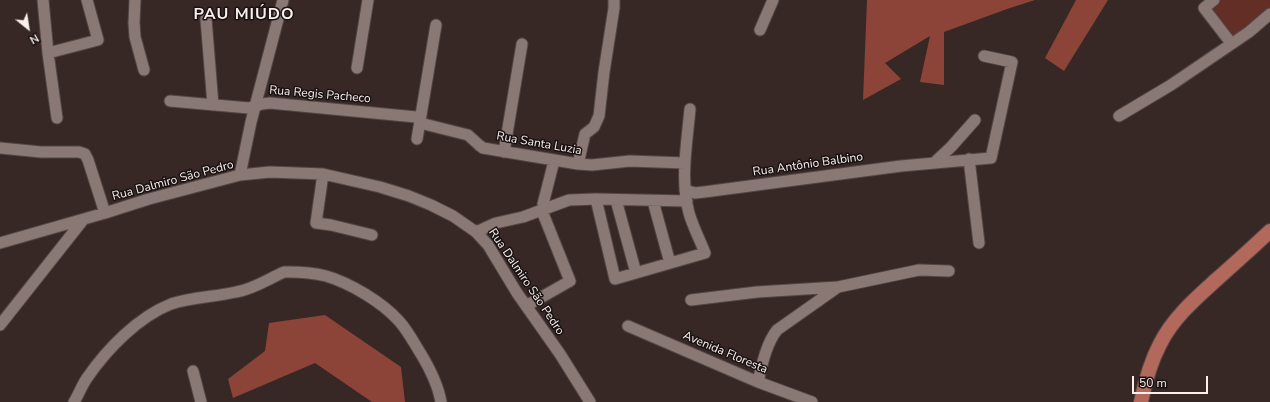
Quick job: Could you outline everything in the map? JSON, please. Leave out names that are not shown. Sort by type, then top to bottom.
[{"type":"main road","points":[[1141,402],[1146,378],[1152,362],[1160,343],[1170,327],[1181,313],[1270,231]]},
{"type":"street","points":[[43,0],[48,53],[57,118]]},
{"type":"street","points":[[48,53],[98,40],[87,0]]},
{"type":"street","points":[[135,0],[134,23],[137,44],[144,70]]},
{"type":"street","points":[[240,175],[251,122],[283,0]]},
{"type":"street","points":[[357,68],[368,0]]},
{"type":"street","points":[[578,164],[585,134],[594,127],[599,116],[614,0]]},
{"type":"street","points":[[760,30],[773,0]]},
{"type":"street","points":[[1214,0],[1204,8],[1227,46]]},
{"type":"street","points":[[1119,116],[1164,89],[1249,32],[1270,14]]},
{"type":"street","points":[[206,19],[214,105]]},
{"type":"street","points":[[416,139],[436,25]]},
{"type":"street","points":[[504,152],[522,44]]},
{"type":"street","name":"Rua Antônio Balbino","points":[[476,232],[496,223],[523,217],[569,200],[596,199],[653,201],[686,196],[695,192],[935,162],[991,158],[1012,62],[984,56]]},
{"type":"street","name":"Rua Regis Pacheco","points":[[170,101],[249,108],[270,103],[297,105],[416,117],[420,121]]},
{"type":"street","points":[[596,199],[615,279],[705,253],[692,222],[686,196],[685,163],[690,109]]},
{"type":"street","points":[[935,162],[951,148],[975,120]]},
{"type":"street","name":"Rua Santa Luzia","points":[[420,121],[424,124],[468,135],[483,148],[554,161],[592,165],[630,160],[685,163]]},
{"type":"street","points":[[0,148],[41,152],[79,152],[84,154],[88,160],[105,213]]},
{"type":"street","points":[[968,159],[980,243]]},
{"type":"street","points":[[526,306],[570,282],[544,216],[543,209],[554,161]]},
{"type":"street","name":"Rua Dalmiro São Pedro","points":[[0,243],[84,220],[164,194],[240,175],[270,172],[323,174],[380,187],[409,196],[454,216],[476,232],[488,245],[526,306],[560,354],[590,402]]},
{"type":"street","points":[[323,174],[316,223],[372,235]]},
{"type":"street","points":[[616,200],[636,273]]},
{"type":"street","points":[[653,201],[670,263]]},
{"type":"street","points":[[0,325],[84,220]]},
{"type":"street","points":[[691,300],[764,292],[838,287],[919,270],[949,271]]},
{"type":"street","points":[[74,402],[87,378],[112,348],[126,333],[155,311],[180,302],[238,292],[252,288],[284,272],[289,272],[326,276],[346,284],[381,305],[399,320],[432,372],[441,402]]},
{"type":"street","points":[[758,382],[766,353],[777,330],[838,287]]},
{"type":"street","name":"Avenida Floresta","points":[[628,326],[758,382],[812,402]]},
{"type":"street","points":[[193,371],[201,402]]},
{"type":"street","points":[[578,402],[580,387]]},
{"type":"shaded area","points":[[867,0],[1035,0],[944,32],[944,85],[920,82],[930,36],[885,63],[901,79],[863,100]]},
{"type":"shaded area","points":[[1076,0],[1108,0],[1064,71],[1045,58]]},
{"type":"shaded area","points":[[1218,0],[1270,0],[1270,8],[1231,40],[1207,9]]},
{"type":"shaded area","points":[[325,315],[401,367],[405,402],[372,402],[315,363],[233,398],[228,379],[265,351],[269,323]]},
{"type":"district","name":"PAU MIÚDO","points":[[244,15]]}]
